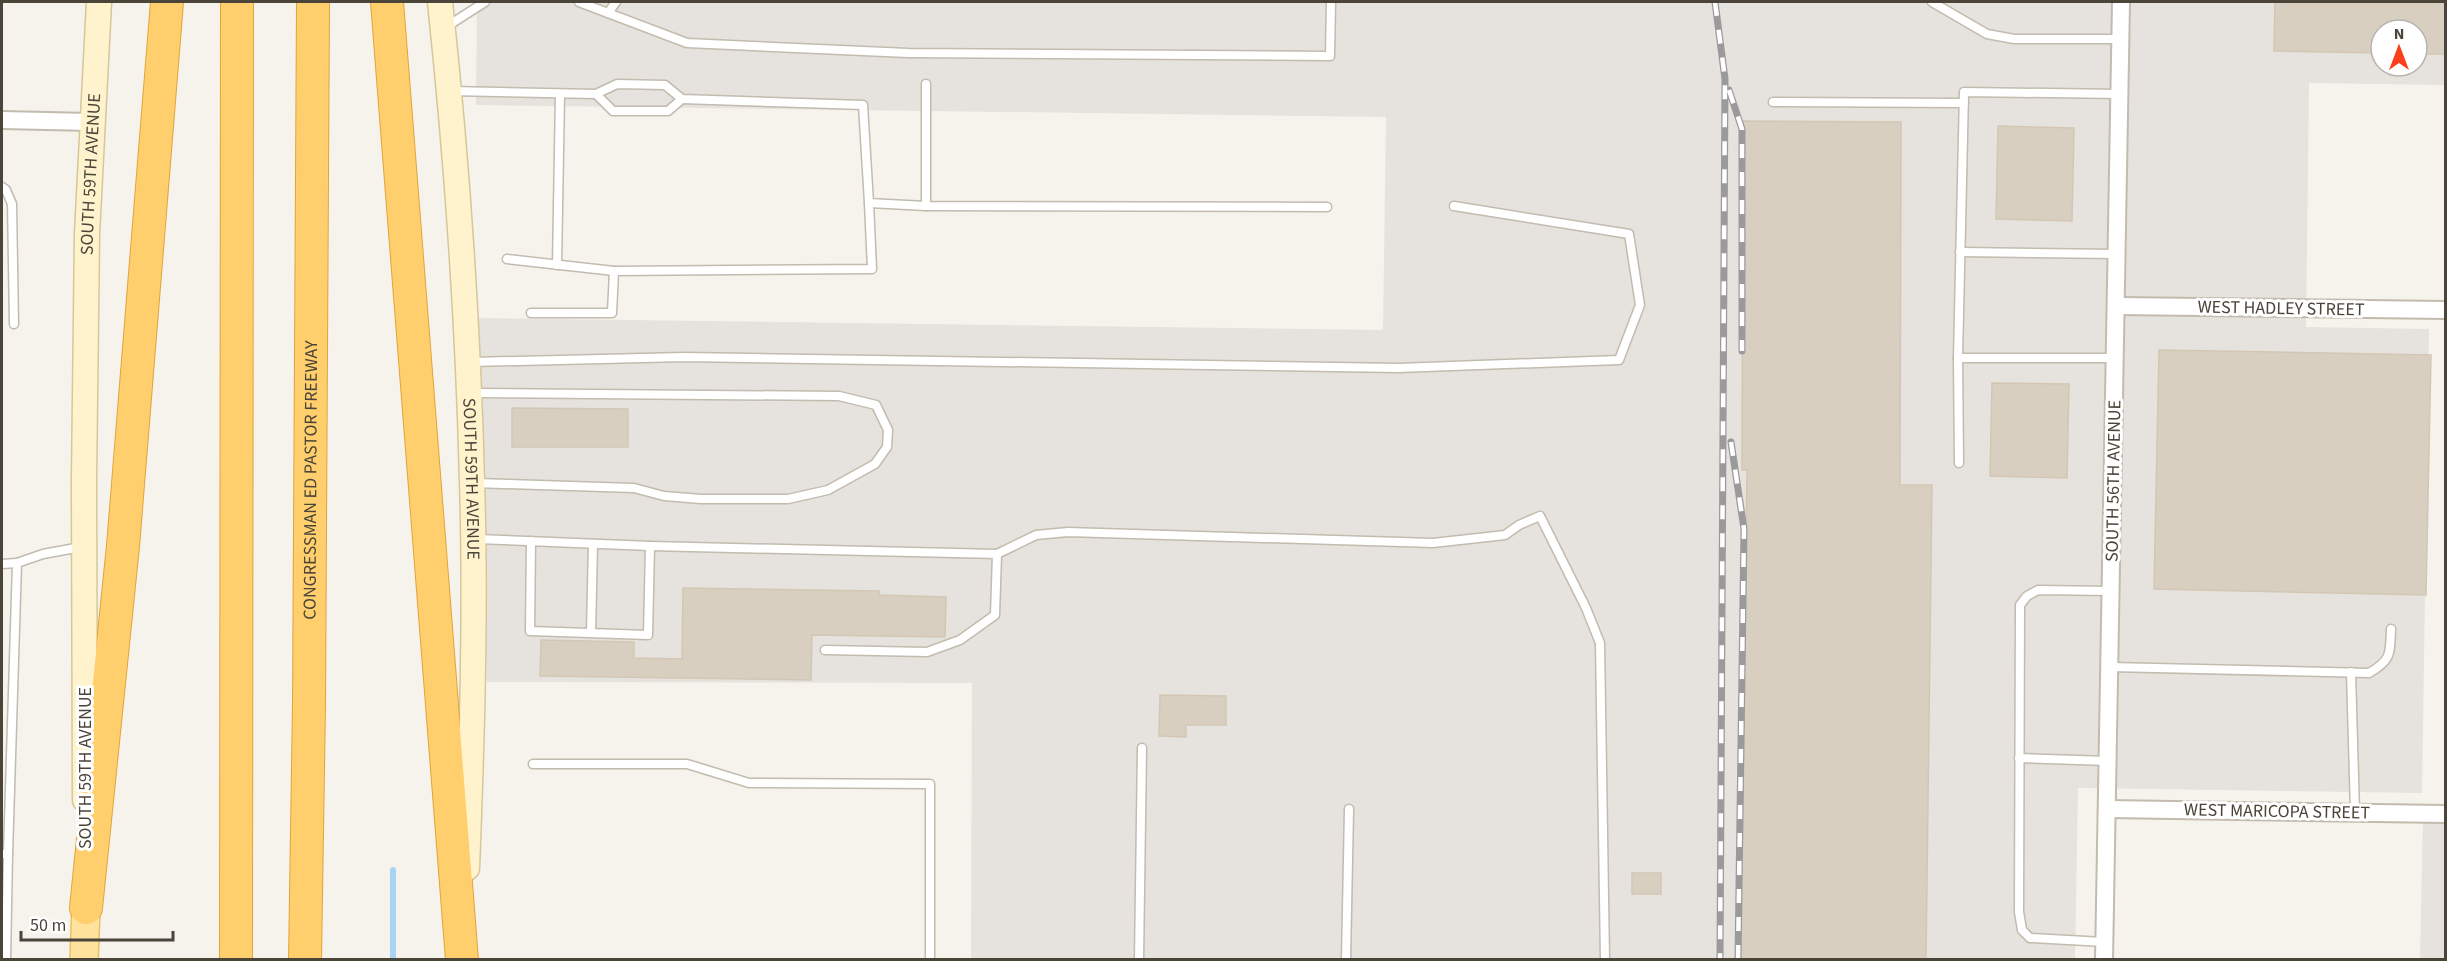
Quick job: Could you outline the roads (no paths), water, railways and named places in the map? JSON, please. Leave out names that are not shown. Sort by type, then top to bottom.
[{"type":"highway","points":[[86,908],[123,546],[167,2]]},
{"type":"highway","points":[[236,960],[237,2]]},
{"type":"highway","name":"CONGRESSMAN ED PASTOR FREEWAY","points":[[305,960],[309,704],[313,2]]},
{"type":"highway","points":[[387,2],[463,960]]},
{"type":"main road","name":"SOUTH 59TH AVENUE","points":[[84,960],[87,234],[99,2]]},
{"type":"main road","name":"SOUTH 59TH AVENUE","points":[[440,2],[449,91],[468,362],[472,483],[470,788],[463,960]]},
{"type":"street","name":"SOUTH 56TH AVENUE","points":[[2104,960],[2121,2]]},
{"type":"street","points":[[2,120],[91,122]]},
{"type":"street","name":"WEST HADLEY STREET","points":[[2116,306],[2445,310]]},
{"type":"street","name":"WEST MARICOPA STREET","points":[[2108,809],[2445,814]]},
{"type":"lane","points":[[443,28],[485,2]]},
{"type":"lane","points":[[583,2],[687,43],[908,52],[1330,56],[1331,2]]},
{"type":"lane","points":[[608,13],[616,2]]},
{"type":"lane","points":[[1932,2],[1987,34],[2014,39],[2121,39]]},
{"type":"lane","points":[[449,91],[596,94],[617,84],[665,86],[682,99],[863,105],[872,269],[614,271],[507,259]]},
{"type":"lane","points":[[926,84],[926,206]]},
{"type":"lane","points":[[1959,463],[1958,358],[1964,92],[2120,94]]},
{"type":"lane","points":[[557,265],[560,94]]},
{"type":"lane","points":[[596,94],[613,111],[668,111],[682,99]]},
{"type":"lane","points":[[1773,102],[1964,103]]},
{"type":"lane","points":[[2,188],[6,190],[12,204],[14,324]]},
{"type":"lane","points":[[869,203],[926,206],[1327,207]]},
{"type":"lane","points":[[468,362],[684,357],[1398,368],[1619,360],[1640,305],[1629,234],[1454,206]]},
{"type":"lane","points":[[1960,252],[2117,254]]},
{"type":"lane","points":[[531,313],[612,313],[614,271]]},
{"type":"lane","points":[[1958,358],[2115,358]]},
{"type":"lane","points":[[469,393],[839,396],[876,405],[888,430],[888,447],[875,464],[828,490],[788,499],[701,499],[664,496],[634,488],[472,483]]},
{"type":"lane","points":[[473,539],[650,546],[997,554],[1036,535],[1068,532],[1433,543],[1505,535],[1519,525],[1540,516],[1586,608],[1600,644],[1605,960]]},
{"type":"lane","points":[[531,541],[530,631],[648,635],[650,546]]},
{"type":"lane","points":[[591,632],[593,544]]},
{"type":"lane","points":[[2,564],[17,563],[43,554],[84,546]]},
{"type":"lane","points":[[825,650],[927,652],[960,640],[994,615],[997,554]]},
{"type":"lane","points":[[6,960],[5,854],[17,563]]},
{"type":"lane","points":[[2104,942],[2030,938],[2022,930],[2019,912],[2020,605],[2027,596],[2038,590],[2111,591]]},
{"type":"lane","points":[[2110,667],[2369,673],[2382,666],[2390,654],[2391,629]]},
{"type":"lane","points":[[2351,672],[2355,812]]},
{"type":"lane","points":[[1140,960],[1142,748]]},
{"type":"lane","points":[[2019,758],[2108,761]]},
{"type":"lane","points":[[533,764],[687,764],[749,783],[930,784],[930,960]]},
{"type":"lane","points":[[1346,960],[1349,809]]},
{"type":"waterway","points":[[393,870],[393,960]]},
{"type":"railway","points":[[1715,2],[1725,79],[1720,960]]},
{"type":"railway","points":[[1729,90],[1742,129],[1742,351]]},
{"type":"railway","points":[[1731,442],[1744,529],[1738,960]]}]
